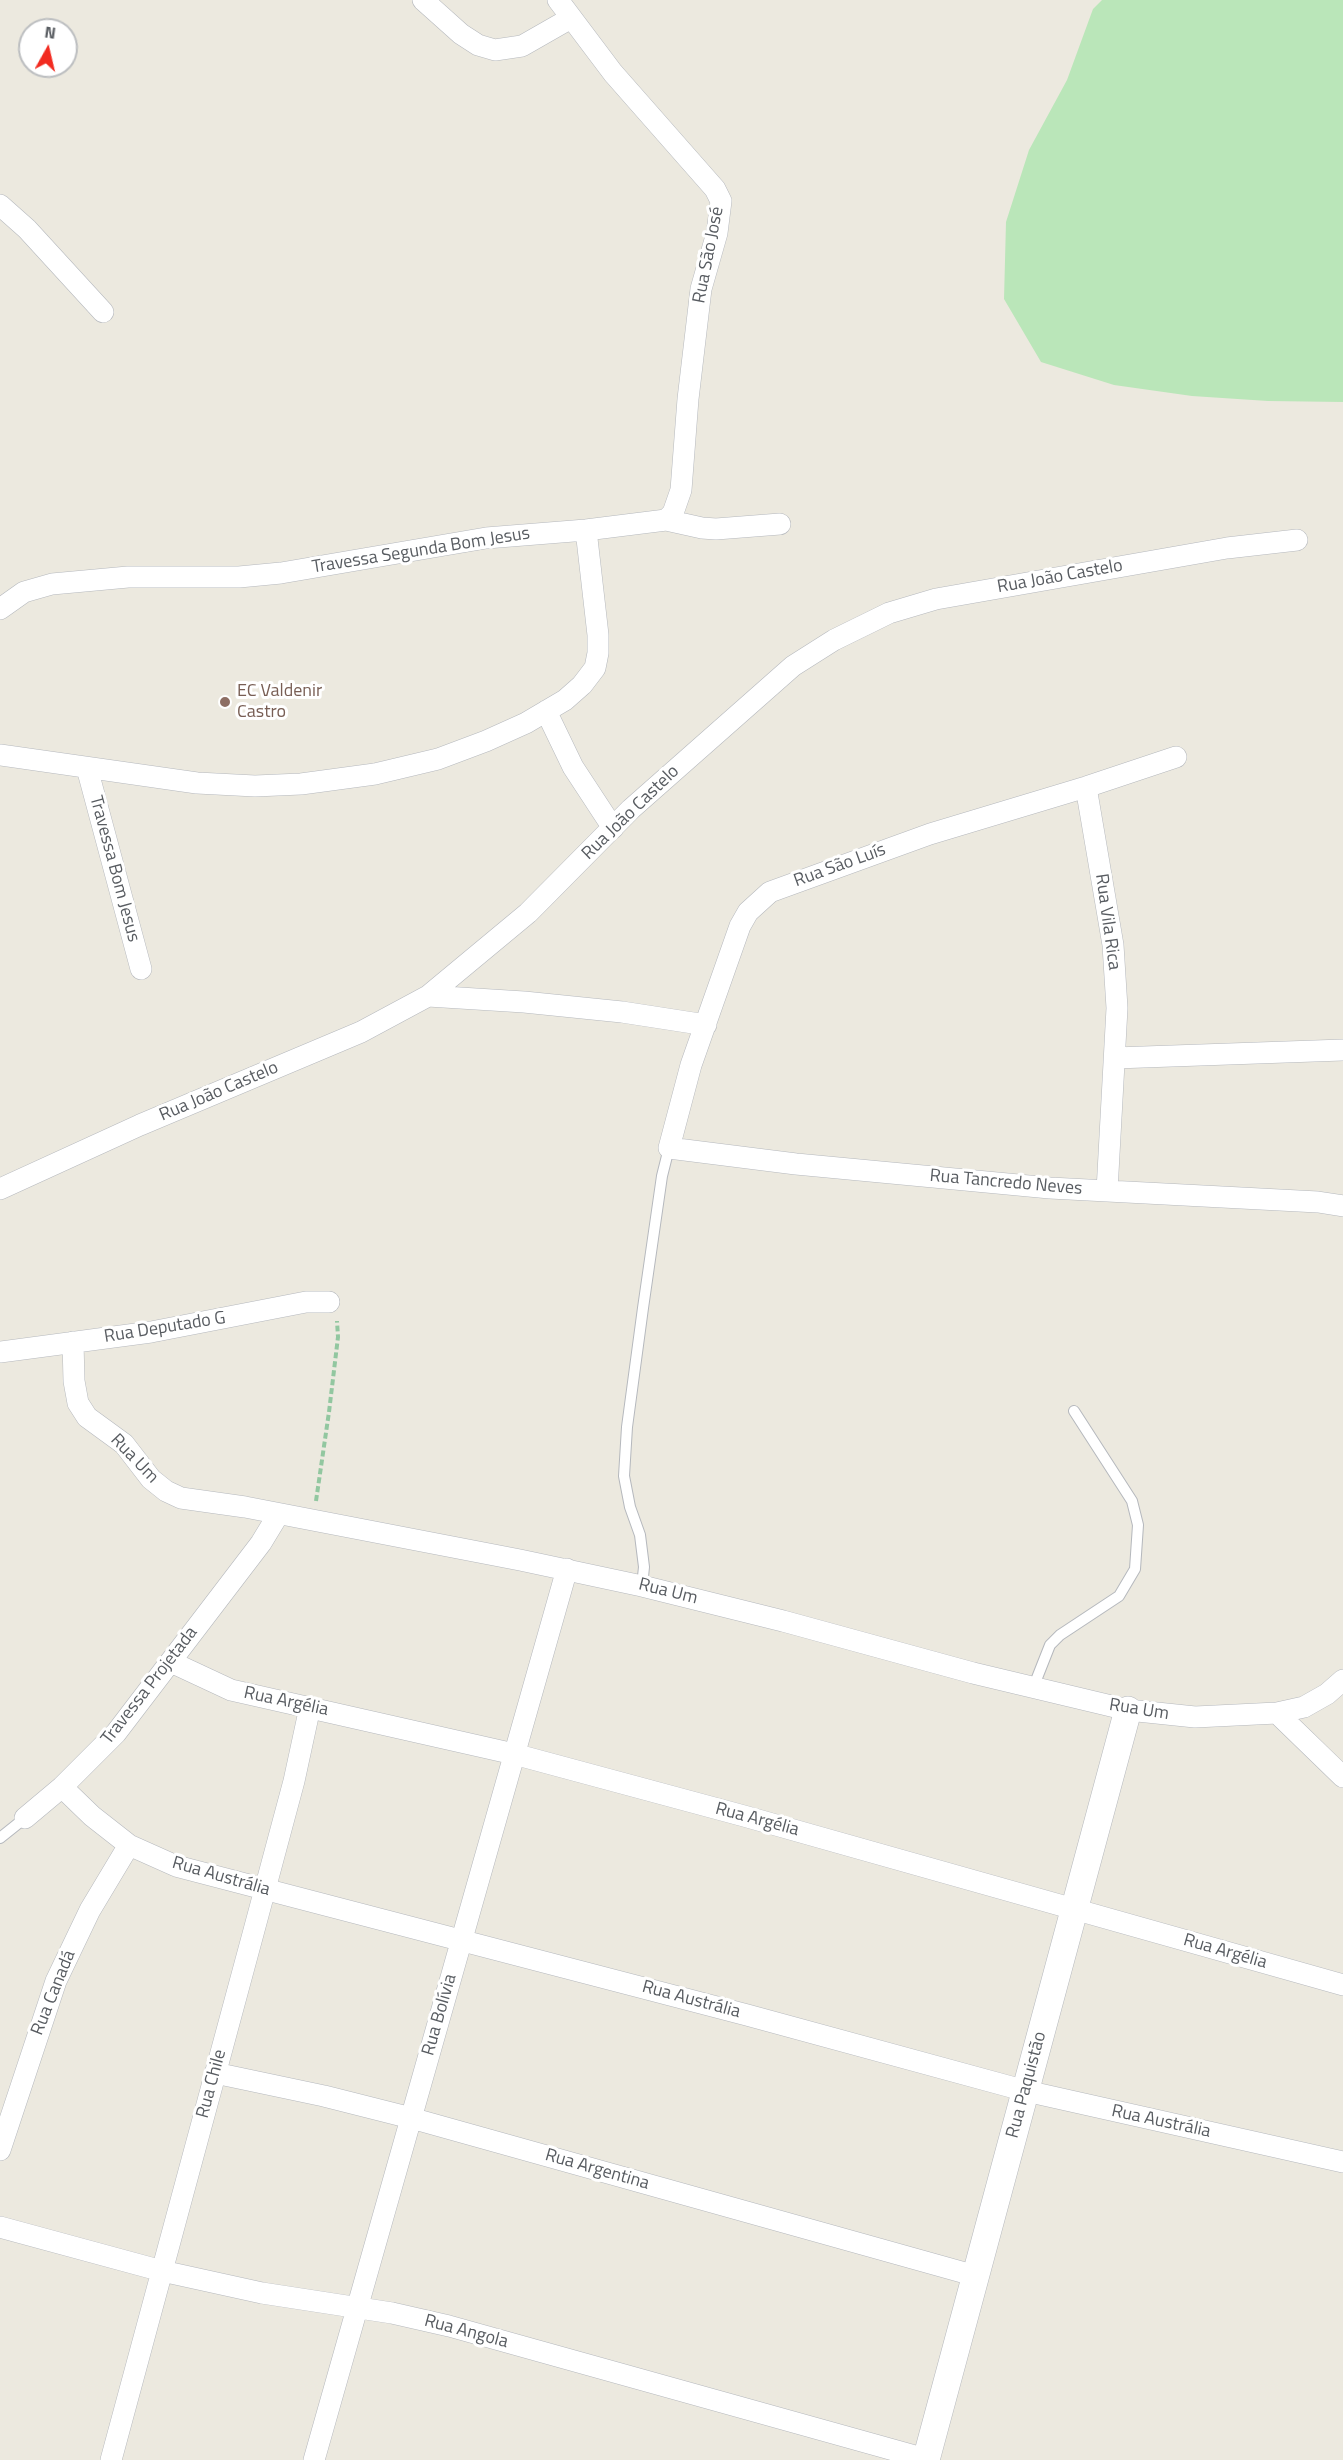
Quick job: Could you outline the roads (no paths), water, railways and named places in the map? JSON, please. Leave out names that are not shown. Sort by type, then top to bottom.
[{"type":"street","points":[[423,0],[461,34],[478,45],[495,50],[522,46],[571,18]]},
{"type":"street","name":"Rua São José","points":[[558,0],[613,73],[715,189],[722,205],[717,233],[701,290],[679,498],[673,513],[666,520]]},
{"type":"street","points":[[0,205],[27,229],[103,312]]},
{"type":"street","points":[[0,755],[197,783],[255,786],[301,784],[375,774],[438,759],[486,741],[565,700],[582,686],[595,668],[598,635],[586,530],[666,520],[716,529],[780,524]]},
{"type":"street","name":"Travessa Segunda Bom Jesus","points":[[0,609],[24,592],[52,584],[128,577],[238,577],[281,573],[486,538],[586,530]]},
{"type":"street","name":"Rua João Castelo","points":[[0,1189],[140,1125],[362,1032],[428,996],[528,913],[631,809],[793,666],[834,640],[889,613],[936,599],[1227,548],[1297,540]]},
{"type":"street","points":[[546,711],[573,767],[613,828]]},
{"type":"street","name":"Rua São Luís","points":[[669,1148],[688,1076],[740,926],[748,912],[770,892],[930,834],[1176,757]]},
{"type":"street","name":"Travessa Bom Jesus","points":[[87,768],[141,969]]},
{"type":"street","name":"Rua Vila Rica","points":[[1086,787],[1113,945],[1117,1008],[1107,1191]]},
{"type":"street","points":[[428,996],[524,1002],[611,1011],[706,1025]]},
{"type":"street","points":[[1115,1058],[1343,1050]]},
{"type":"street","name":"Rua Tancredo Neves","points":[[669,1148],[796,1164],[1107,1191],[1318,1202],[1343,1206]]},
{"type":"street","name":"Rua Deputado G","points":[[0,1352],[151,1332],[306,1302],[329,1302]]},
{"type":"street","name":"Rua Um","points":[[73,1342],[74,1381],[78,1403],[87,1417],[124,1444],[151,1479],[166,1491],[181,1498],[567,1569],[783,1620],[904,1656],[1128,1710],[1195,1717],[1277,1713],[1304,1707],[1327,1694],[1343,1680]]},
{"type":"street","name":"Travessa Projetada","points":[[25,1818],[62,1787],[116,1733],[261,1544],[278,1515]]},
{"type":"street","name":"Rua Bolívia","points":[[314,2460],[567,1569]]},
{"type":"street","name":"Rua Argélia","points":[[171,1662],[231,1690],[514,1754],[789,1828],[1343,1985]]},
{"type":"street","name":"Rua Chile","points":[[111,2460],[294,1781],[310,1707]]},
{"type":"street","name":"Rua Paquistão","points":[[928,2460],[1072,1910],[1128,1710]]},
{"type":"street","points":[[1277,1713],[1343,1777]]},
{"type":"street","name":"Rua Austrália","points":[[62,1787],[92,1816],[129,1845],[176,1866],[747,2015],[1026,2091],[1343,2162]]},
{"type":"street","name":"Rua Canadá","points":[[0,2150],[56,1982],[90,1910],[129,1845]]},
{"type":"street","name":"Rua Argentina","points":[[215,2073],[324,2096],[411,2118],[976,2276]]},
{"type":"street","name":"Rua Angola","points":[[0,2227],[162,2271],[283,2297],[357,2307],[449,2326],[928,2460]]},
{"type":"lane","points":[[642,1586],[644,1567],[640,1535],[630,1506],[624,1476],[627,1427],[662,1176],[669,1148]]},
{"type":"lane","points":[[1033,1688],[1050,1646],[1060,1635],[1119,1596],[1135,1569],[1138,1525],[1132,1501],[1074,1411]]},
{"type":"lane","name":"Travessa Projetada","points":[[0,1838],[25,1818]]},
{"type":"place","name":"EC Valdenir Castro","points":[[225,702]]}]
